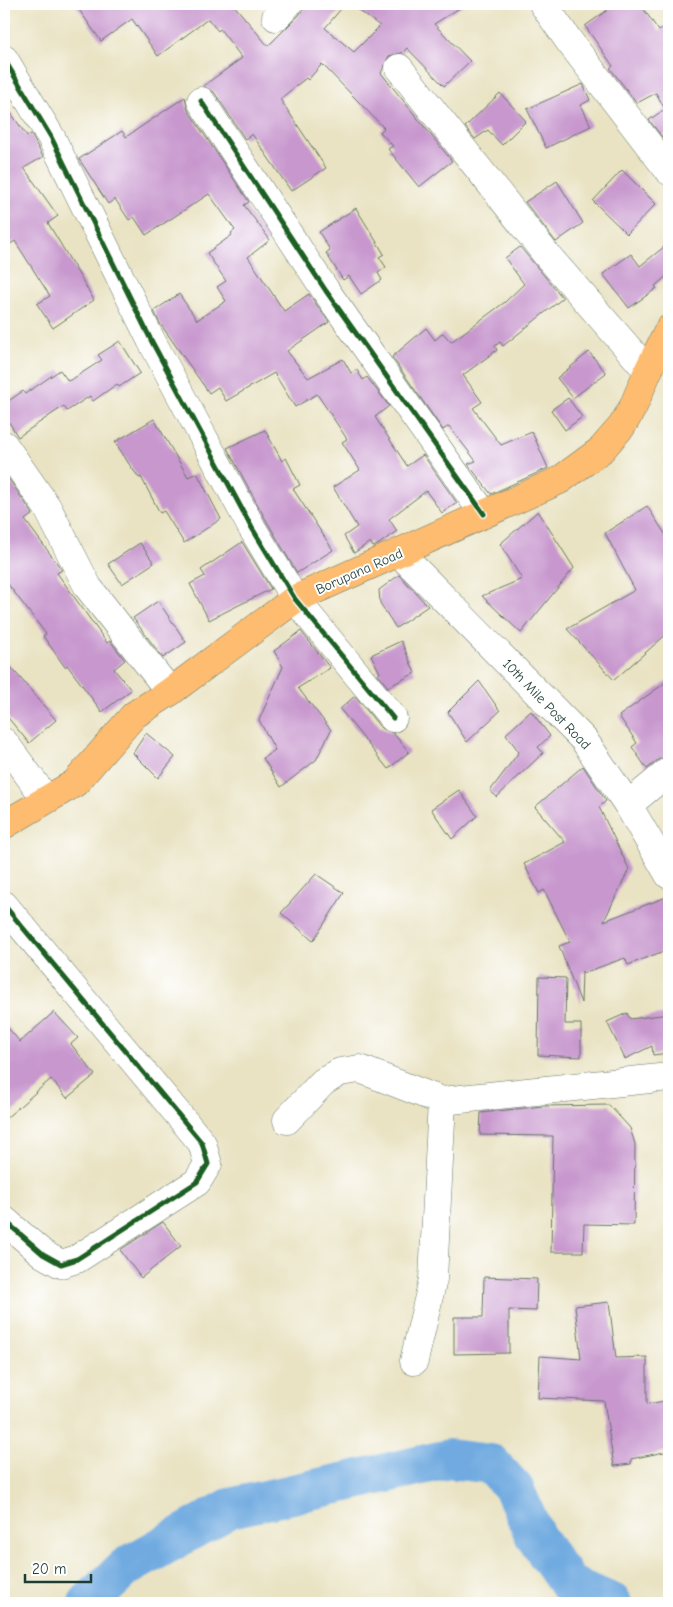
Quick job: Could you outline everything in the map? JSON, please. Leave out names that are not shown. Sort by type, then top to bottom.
[{"type":"main road","name":"Borupana Road","points":[[4,824],[75,783],[134,715],[170,692],[295,599],[560,480],[601,450],[626,420],[648,371],[667,337]]},
{"type":"street","points":[[544,4],[569,40],[669,171]]},
{"type":"street","points":[[4,59],[51,137],[151,340],[252,528],[295,599],[393,718]]},
{"type":"street","points":[[398,68],[546,254],[648,371]]},
{"type":"street","points":[[200,101],[326,291],[484,514]]},
{"type":"street","points":[[4,444],[47,507],[88,587],[170,692]]},
{"type":"street","name":"10th Mile Post Road","points":[[399,553],[584,740],[628,804],[669,876]]},
{"type":"street","points":[[4,742],[46,800]]},
{"type":"street","points":[[628,804],[669,771]]},
{"type":"street","points":[[4,905],[202,1144],[208,1164],[197,1182],[78,1259],[61,1264],[43,1254],[4,1220]]},
{"type":"street","points":[[287,1120],[323,1082],[340,1072],[360,1069],[442,1101],[543,1088],[669,1077]]},
{"type":"street","points":[[414,1361],[433,1279],[442,1101]]},
{"type":"building","points":[[75,4],[233,4],[268,46],[299,15],[307,4],[345,4],[325,28],[354,52],[380,26],[350,4],[466,4],[434,24],[470,61],[444,86],[407,48],[402,53],[389,56],[381,73],[452,161],[419,187],[388,149],[393,146],[380,132],[384,128],[322,64],[308,80],[306,78],[280,99],[326,168],[291,191],[252,134],[245,139],[214,92],[203,86],[242,58],[220,29],[218,31],[208,19],[158,56],[132,19],[101,41]]},
{"type":"building","points":[[616,4],[640,4],[659,31],[669,23],[669,131],[662,137],[649,120],[665,109],[656,93],[637,103],[610,68],[613,66],[585,26]]},
{"type":"building","points":[[583,84],[590,100],[581,105],[591,126],[546,148],[527,109]]},
{"type":"building","points":[[500,93],[526,121],[502,145],[488,130],[475,139],[465,127]]},
{"type":"building","points":[[185,97],[188,110],[249,202],[244,205],[270,240],[248,257],[284,311],[309,294],[329,322],[287,351],[308,378],[343,359],[351,373],[357,370],[363,380],[367,377],[389,406],[375,417],[407,466],[423,455],[457,503],[442,513],[426,491],[389,519],[397,531],[379,544],[373,547],[370,542],[354,553],[344,536],[357,527],[333,487],[360,470],[342,442],[347,439],[317,394],[295,407],[274,373],[226,401],[218,387],[209,393],[159,322],[154,311],[179,294],[197,320],[226,301],[217,287],[226,281],[207,253],[232,235],[231,233],[235,230],[209,194],[146,235],[134,217],[129,220],[115,199],[108,204],[79,159],[122,131],[126,137]]},
{"type":"building","points":[[4,103],[27,136],[31,134],[43,157],[24,168],[58,216],[48,223],[94,300],[53,328],[37,304],[50,296],[15,241],[4,248]]},
{"type":"building","points":[[622,170],[656,204],[627,234],[593,201]]},
{"type":"building","points":[[557,181],[583,223],[556,242],[525,202]]},
{"type":"building","points":[[356,208],[384,254],[379,257],[386,267],[378,273],[382,280],[361,294],[349,276],[343,280],[326,253],[330,250],[319,232]]},
{"type":"building","points":[[669,243],[669,274],[655,286],[657,288],[629,308],[603,274],[631,254],[640,266]]},
{"type":"building","points":[[520,247],[563,298],[503,346],[500,342],[495,346],[497,350],[463,375],[482,402],[473,408],[501,445],[532,432],[548,468],[491,494],[468,464],[476,461],[449,426],[443,430],[392,357],[426,328],[435,340],[443,333],[451,342],[505,302],[524,284],[505,258]]},
{"type":"building","points":[[120,341],[140,373],[119,387],[117,384],[93,401],[90,396],[67,411],[64,406],[18,437],[4,414],[4,404],[23,391],[25,394],[60,370],[68,381],[74,378],[102,360],[98,355]]},
{"type":"building","points":[[589,352],[606,373],[573,398],[557,378]]},
{"type":"building","points":[[568,398],[582,417],[565,430],[551,410]]},
{"type":"building","points":[[154,419],[188,477],[197,473],[221,519],[184,543],[164,511],[160,513],[141,477],[139,478],[115,442]]},
{"type":"building","points":[[265,430],[282,461],[286,458],[300,485],[293,489],[333,550],[297,573],[227,448]]},
{"type":"building","points":[[8,478],[33,514],[25,520],[62,570],[57,573],[107,643],[110,641],[125,660],[114,669],[131,690],[102,712],[67,665],[65,667],[43,636],[46,634],[4,579],[4,481]]},
{"type":"building","points":[[647,506],[669,540],[669,632],[614,680],[567,629],[635,590],[605,533]]},
{"type":"building","points":[[538,511],[574,568],[521,633],[482,596],[522,579],[500,544]]},
{"type":"building","points":[[242,542],[271,589],[209,620],[190,584],[205,576],[201,570]]},
{"type":"building","points":[[140,543],[154,563],[122,584],[108,564]]},
{"type":"building","points":[[399,575],[428,606],[396,628],[380,603],[379,590]]},
{"type":"building","points":[[158,601],[186,642],[163,658],[133,618]]},
{"type":"building","points":[[301,631],[330,668],[298,688],[331,730],[316,760],[281,787],[263,758],[275,750],[259,720],[283,667],[274,651]]},
{"type":"building","points":[[401,641],[415,673],[388,687],[378,675],[380,673],[371,655]]},
{"type":"building","points":[[4,659],[56,720],[29,743],[4,713]]},
{"type":"building","points":[[669,680],[669,756],[659,759],[647,769],[632,747],[637,743],[619,716]]},
{"type":"building","points":[[479,681],[500,711],[467,742],[448,712]]},
{"type":"building","points":[[355,696],[381,728],[393,733],[409,752],[388,769],[340,709]]},
{"type":"building","points":[[531,711],[550,736],[538,747],[543,753],[497,797],[490,791],[519,752],[506,734]]},
{"type":"building","points":[[146,733],[175,757],[158,778],[133,753]]},
{"type":"building","points":[[583,766],[606,801],[599,807],[629,869],[604,921],[669,896],[669,949],[628,965],[625,958],[583,973],[582,971],[581,1003],[559,946],[570,942],[544,890],[539,893],[524,864],[565,842],[535,807]]},
{"type":"building","points":[[459,790],[477,816],[452,839],[431,809]]},
{"type":"building","points":[[316,874],[344,893],[313,941],[281,913]]},
{"type":"building","points":[[539,977],[566,978],[565,1024],[581,1024],[581,1057],[538,1055]]},
{"type":"building","points":[[54,1012],[78,1038],[71,1044],[95,1075],[67,1098],[51,1079],[4,1120],[4,1023],[20,1042]]},
{"type":"building","points":[[627,1013],[630,1019],[669,1014],[669,1053],[653,1055],[652,1046],[625,1059],[607,1022]]},
{"type":"building","points":[[609,1105],[630,1128],[635,1144],[634,1225],[584,1224],[583,1252],[551,1252],[553,1136],[480,1135],[481,1113],[543,1106]]},
{"type":"building","points":[[163,1222],[181,1246],[141,1278],[120,1250]]},
{"type":"building","points":[[484,1277],[537,1279],[536,1311],[509,1310],[509,1353],[454,1354],[454,1317],[483,1317]]},
{"type":"building","points":[[609,1302],[616,1358],[647,1357],[647,1404],[665,1401],[669,1420],[669,1451],[631,1459],[631,1464],[614,1466],[604,1401],[538,1398],[540,1356],[581,1359],[575,1306]]},
{"type":"waterway","points":[[88,1603],[126,1567],[230,1508],[449,1459],[491,1464],[514,1489],[535,1536],[569,1585],[612,1603]]},
{"type":"cycle path","points":[[4,59],[51,137],[151,340],[252,528],[295,599],[393,718]]},
{"type":"cycle path","points":[[201,101],[326,291],[484,514]]},
{"type":"cycle path","points":[[4,905],[202,1143],[208,1164],[197,1182],[77,1259],[61,1264],[43,1254],[4,1220]]}]
